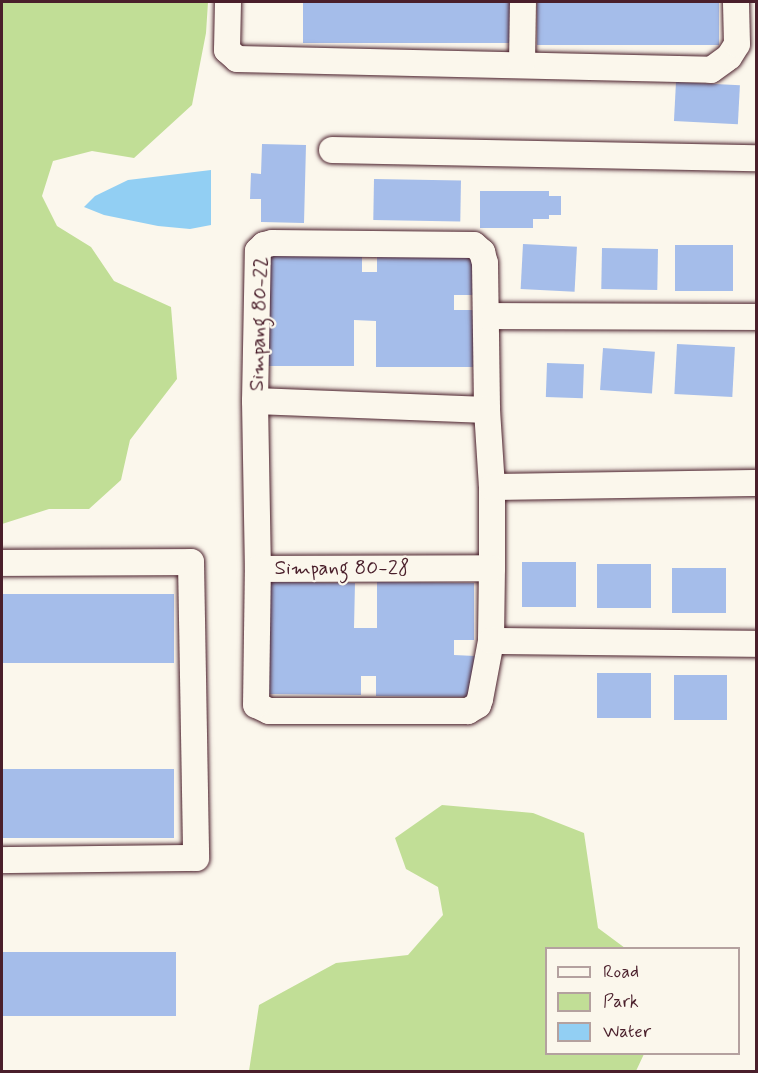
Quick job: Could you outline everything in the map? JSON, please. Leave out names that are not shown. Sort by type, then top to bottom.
[{"type":"street","points":[[228,2],[227,50],[237,59],[711,70],[729,57],[736,44],[736,2]]},
{"type":"street","points":[[522,64],[523,2]]},
{"type":"street","points":[[332,150],[756,158]]},
{"type":"street","name":"Simpang 80-22","points":[[264,245],[474,245],[482,252],[485,263],[487,316],[487,410],[255,401],[258,251],[264,245]]},
{"type":"street","points":[[487,316],[756,317]]},
{"type":"street","points":[[255,401],[258,569]]},
{"type":"street","points":[[487,410],[492,487],[492,568]]},
{"type":"street","points":[[492,487],[756,483]]},
{"type":"street","points":[[2,563],[191,562],[196,858],[2,860]]},
{"type":"street","name":"Simpang 80-28","points":[[492,568],[491,641],[477,705],[468,711],[263,710],[256,705],[258,569],[492,568]]},
{"type":"street","points":[[491,641],[756,644]]},
{"type":"green space","points":[[2,2],[208,2],[206,33],[192,105],[134,158],[92,151],[53,161],[42,196],[57,226],[91,247],[114,281],[171,307],[177,379],[130,440],[121,480],[89,509],[49,509],[2,524]]},
{"type":"green space","points":[[442,805],[533,813],[584,833],[598,928],[624,947],[545,947],[545,1055],[644,1055],[636,1071],[249,1071],[259,1005],[336,963],[408,955],[443,915],[438,887],[406,869],[395,838]]},
{"type":"water","points":[[211,170],[211,225],[190,229],[158,226],[104,215],[84,207],[95,196],[128,180]]},
{"type":"building","points":[[303,2],[510,2],[510,43],[303,43]]},
{"type":"building","points":[[537,2],[719,2],[719,45],[537,45]]},
{"type":"building","points":[[676,82],[740,85],[738,124],[674,121]]},
{"type":"building","points":[[262,144],[306,145],[304,223],[261,222],[261,199],[250,199],[251,173],[261,174]]},
{"type":"building","points":[[374,179],[461,181],[460,222],[373,220]]},
{"type":"building","points":[[480,191],[549,191],[549,196],[561,196],[561,215],[549,215],[549,219],[533,219],[533,228],[480,228]]},
{"type":"building","points":[[523,244],[577,247],[575,292],[521,289]]},
{"type":"building","points":[[675,245],[733,245],[733,291],[675,291]]},
{"type":"building","points":[[602,248],[658,249],[657,290],[601,289]]},
{"type":"building","points":[[377,252],[475,253],[475,295],[454,295],[454,310],[474,310],[473,367],[376,367],[376,321],[354,320],[354,366],[266,366],[267,253],[362,254],[362,272],[377,272]]},
{"type":"building","points":[[677,344],[735,347],[732,397],[674,394]]},
{"type":"building","points":[[603,348],[655,352],[652,394],[600,390]]},
{"type":"building","points":[[547,363],[584,364],[583,398],[546,397]]},
{"type":"building","points":[[522,562],[576,562],[576,607],[522,607]]},
{"type":"building","points":[[597,564],[651,564],[651,608],[597,608]]},
{"type":"building","points":[[672,568],[726,568],[726,613],[672,613]]},
{"type":"building","points":[[267,582],[355,583],[354,628],[377,628],[377,582],[474,583],[474,640],[454,640],[454,655],[475,656],[475,697],[376,696],[376,676],[361,676],[361,695],[266,694]]},
{"type":"building","points":[[2,594],[174,594],[174,663],[2,663]]},
{"type":"building","points":[[597,673],[651,673],[651,718],[597,718]]},
{"type":"building","points":[[674,675],[727,675],[727,720],[674,720]]},
{"type":"building","points":[[2,769],[174,769],[174,838],[2,838]]},
{"type":"building","points":[[2,952],[176,952],[176,1016],[2,1016]]}]
